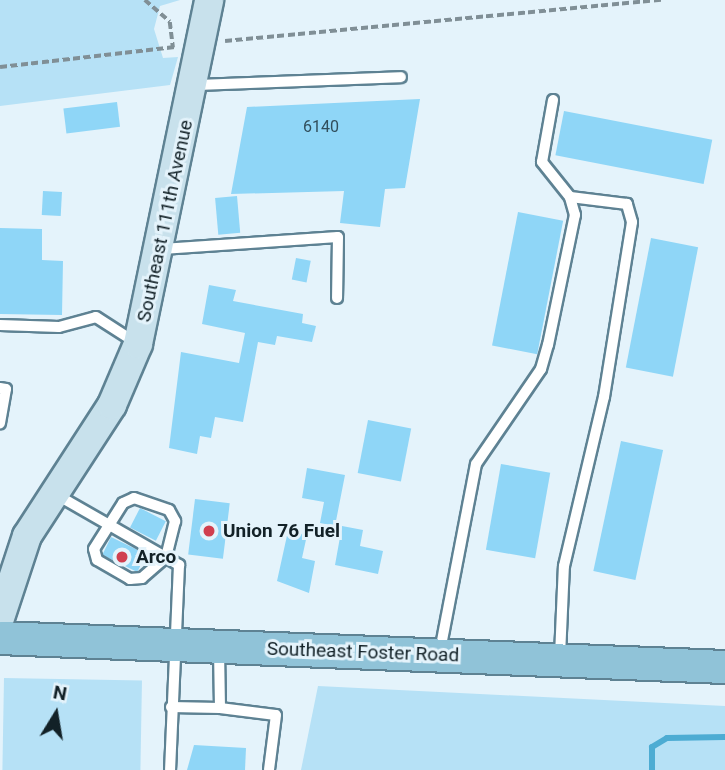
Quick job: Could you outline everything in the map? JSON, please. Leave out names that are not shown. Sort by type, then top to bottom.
[{"type":"main road","name":"Southeast Foster Road","points":[[0,638],[725,667]]},
{"type":"street","name":"Southeast 111th Avenue","points":[[0,618],[12,569],[54,493],[112,405],[138,344],[162,249],[209,0]]},
{"type":"lane","points":[[192,85],[401,77]]},
{"type":"lane","points":[[439,655],[476,464],[541,369],[575,215],[570,197],[542,162],[553,100]]},
{"type":"lane","points":[[560,659],[564,566],[604,397],[632,222],[627,204],[570,197]]},
{"type":"lane","points":[[162,249],[338,237],[337,298]]},
{"type":"lane","points":[[0,325],[59,327],[96,317],[138,344]]},
{"type":"lane","points":[[0,388],[6,389],[0,423]]},
{"type":"lane","points":[[54,493],[179,565],[170,770]]},
{"type":"lane","points":[[134,498],[169,510],[175,521],[166,557],[142,578],[130,579],[97,560],[94,549],[108,524],[134,498]]},
{"type":"lane","points":[[219,646],[220,708]]},
{"type":"lane","points":[[171,707],[220,708],[276,715],[270,770]]},
{"type":"path","points":[[145,0],[170,22],[173,48]]},
{"type":"path","points":[[215,42],[661,0]]},
{"type":"path","points":[[0,67],[185,46]]},
{"type":"shaded area","points":[[0,0],[180,0],[160,6],[154,29],[163,58],[178,57],[170,85],[0,106]]},
{"type":"shaded area","points":[[4,678],[142,680],[140,770],[2,770]]},
{"type":"shaded area","points":[[318,686],[725,706],[725,770],[301,770]]},
{"type":"building","points":[[420,99],[405,188],[385,189],[380,227],[340,223],[344,191],[231,194],[247,107]]},
{"type":"building","points":[[117,102],[120,127],[66,133],[63,109]]},
{"type":"building","points":[[564,111],[712,140],[704,184],[555,155]]},
{"type":"building","points":[[43,191],[62,192],[61,216],[42,215]]},
{"type":"building","points":[[237,196],[240,233],[218,235],[215,198]]},
{"type":"building","points":[[518,212],[563,221],[537,354],[492,346]]},
{"type":"building","points":[[0,228],[42,229],[42,260],[63,261],[62,315],[0,314]]},
{"type":"building","points":[[651,238],[698,247],[673,377],[626,368]]},
{"type":"building","points":[[296,258],[311,261],[307,282],[292,280]]},
{"type":"building","points":[[209,285],[236,290],[233,301],[303,314],[302,323],[316,326],[312,342],[277,336],[275,345],[258,342],[243,422],[215,417],[211,438],[200,436],[197,454],[169,448],[181,352],[239,363],[245,333],[202,324]]},
{"type":"building","points":[[368,420],[411,428],[401,481],[358,473]]},
{"type":"building","points":[[621,441],[663,450],[635,580],[593,571]]},
{"type":"building","points":[[501,464],[550,473],[535,558],[486,550]]},
{"type":"building","points":[[307,468],[345,475],[335,526],[320,523],[324,502],[302,498]]},
{"type":"building","points":[[195,499],[230,503],[223,559],[188,555]]},
{"type":"building","name":"Arco","points":[[140,508],[166,521],[156,541],[130,528]]},
{"type":"building","points":[[342,526],[363,530],[360,546],[383,551],[378,574],[335,565]]},
{"type":"building","points":[[288,531],[307,535],[302,558],[315,561],[309,593],[277,581]]},
{"type":"building","name":"Arco","points":[[111,537],[146,554],[137,572],[102,555]]},
{"type":"building","points":[[194,745],[246,748],[245,770],[187,770]]},
{"type":"waterway","points":[[652,770],[652,747],[667,738],[725,737]]},
{"type":"place","name":"Union 76 Fuel","points":[[209,531]]},
{"type":"place","name":"Arco","points":[[122,557]]}]
